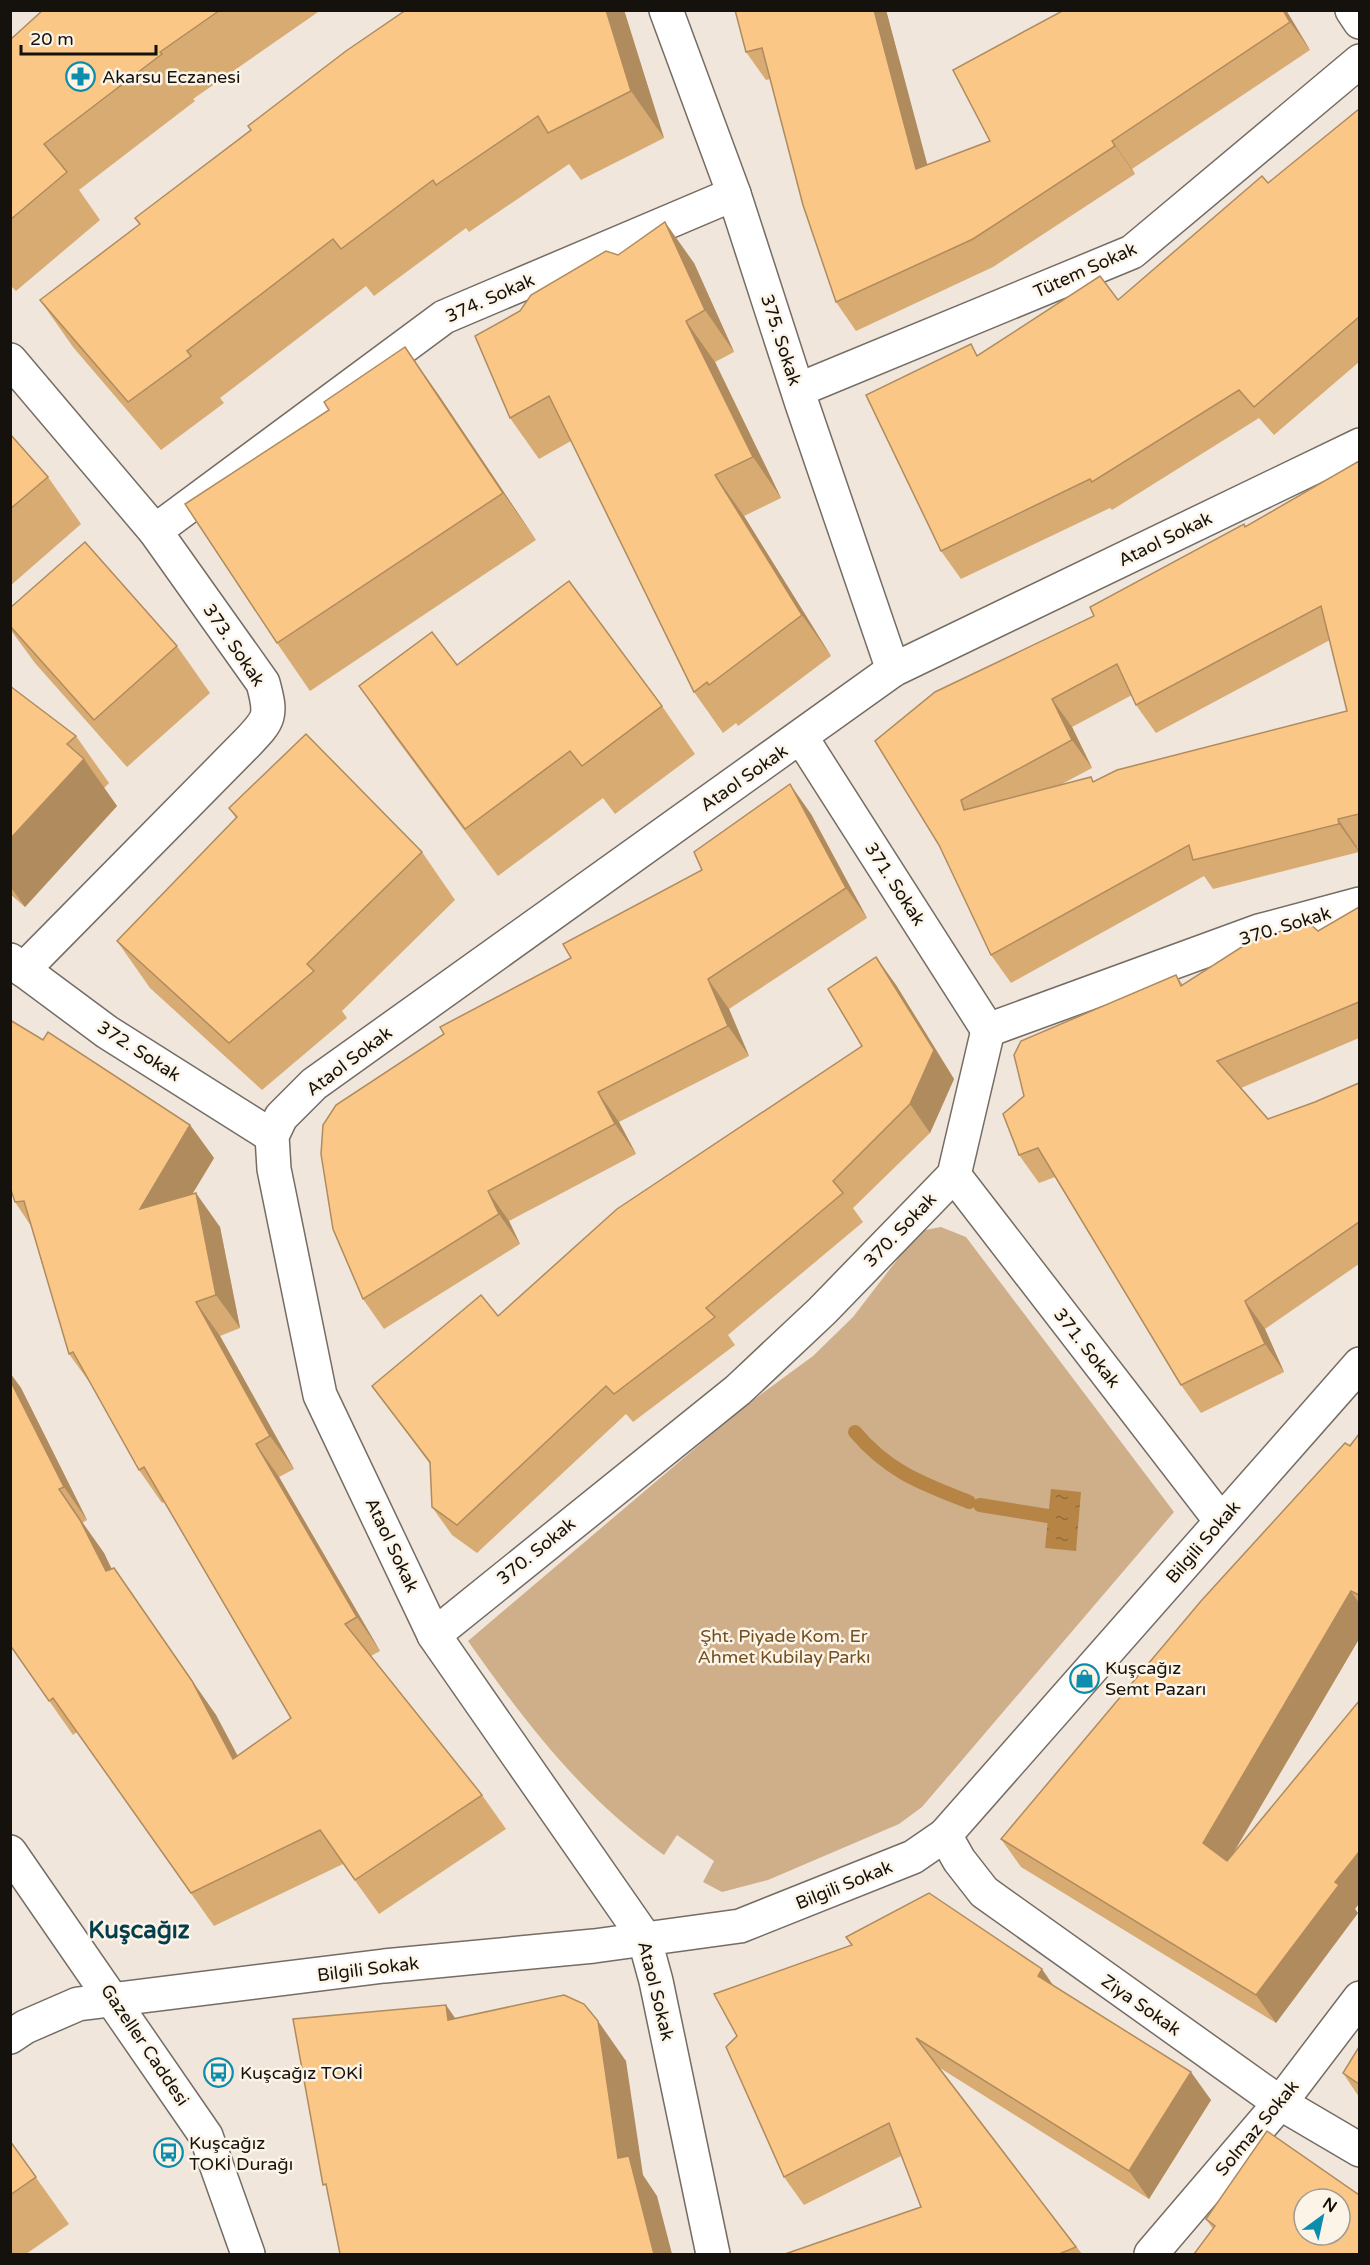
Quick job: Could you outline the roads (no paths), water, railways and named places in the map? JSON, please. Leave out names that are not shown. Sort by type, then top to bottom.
[{"type":"street","name":"375. Sokak","points":[[666,10],[734,194],[893,670]]},
{"type":"street","points":[[1352,10],[1359,22]]},
{"type":"street","name":"Tütem Sokak","points":[[798,390],[1132,252],[1359,61]]},
{"type":"street","name":"374. Sokak","points":[[155,531],[444,316],[734,194]]},
{"type":"street","name":"373. Sokak","points":[[10,360],[155,531],[263,683],[270,709],[267,722],[17,965]]},
{"type":"street","name":"Ataol Sokak","points":[[713,2254],[656,1981],[644,1937],[434,1635],[320,1395],[274,1169],[272,1136],[281,1117],[314,1084],[893,670],[1359,445]]},
{"type":"street","name":"371. Sokak","points":[[801,737],[988,1030]]},
{"type":"street","name":"370. Sokak","points":[[988,1030],[1259,931],[1359,904]]},
{"type":"street","name":"372. Sokak","points":[[17,965],[107,1032],[272,1136]]},
{"type":"street","points":[[954,1175],[988,1030]]},
{"type":"street","name":"371. Sokak","points":[[954,1175],[1221,1521]]},
{"type":"street","name":"370. Sokak","points":[[434,1635],[738,1390],[822,1311],[954,1175]]},
{"type":"street","name":"Bilgili Sokak","points":[[10,2037],[25,2027],[78,2004],[384,1966],[594,1946],[644,1937],[740,1926],[913,1857],[945,1835],[1359,1364]]},
{"type":"street","name":"Ziya Sokak","points":[[945,1835],[958,1860],[984,1892],[1280,2103],[1359,2150]]},
{"type":"street","name":"Gazeller Caddesi","points":[[10,1852],[206,2136],[248,2254]]},
{"type":"street","name":"Solmaz Sokak","points":[[1151,2254],[1280,2103],[1359,1998]]},
{"type":"water","points":[[1051,1489],[1081,1492],[1076,1551],[1045,1548]]},
{"type":"waterway","points":[[855,1432],[893,1467],[921,1482],[969,1502]]},
{"type":"waterway","points":[[980,1505],[1048,1516]]},
{"type":"place","name":"Akarsu Eczanesi","points":[[81,77]]},
{"type":"place","name":"Kuşcağız Semt Pazarı","points":[[1084,1678]]},
{"type":"place","name":"Kuşcağız TOKİ","points":[[219,2073]]},
{"type":"place","name":"Kuşcağız TOKİ Durağı","points":[[168,2153]]},
{"type":"district","name":"Kuşcağız","points":[[139,1930]]},
{"type":"park label","name":"Şht. Piyade Kom. Er Ahmet Kubilay Parkı","points":[[784,1646]]}]
